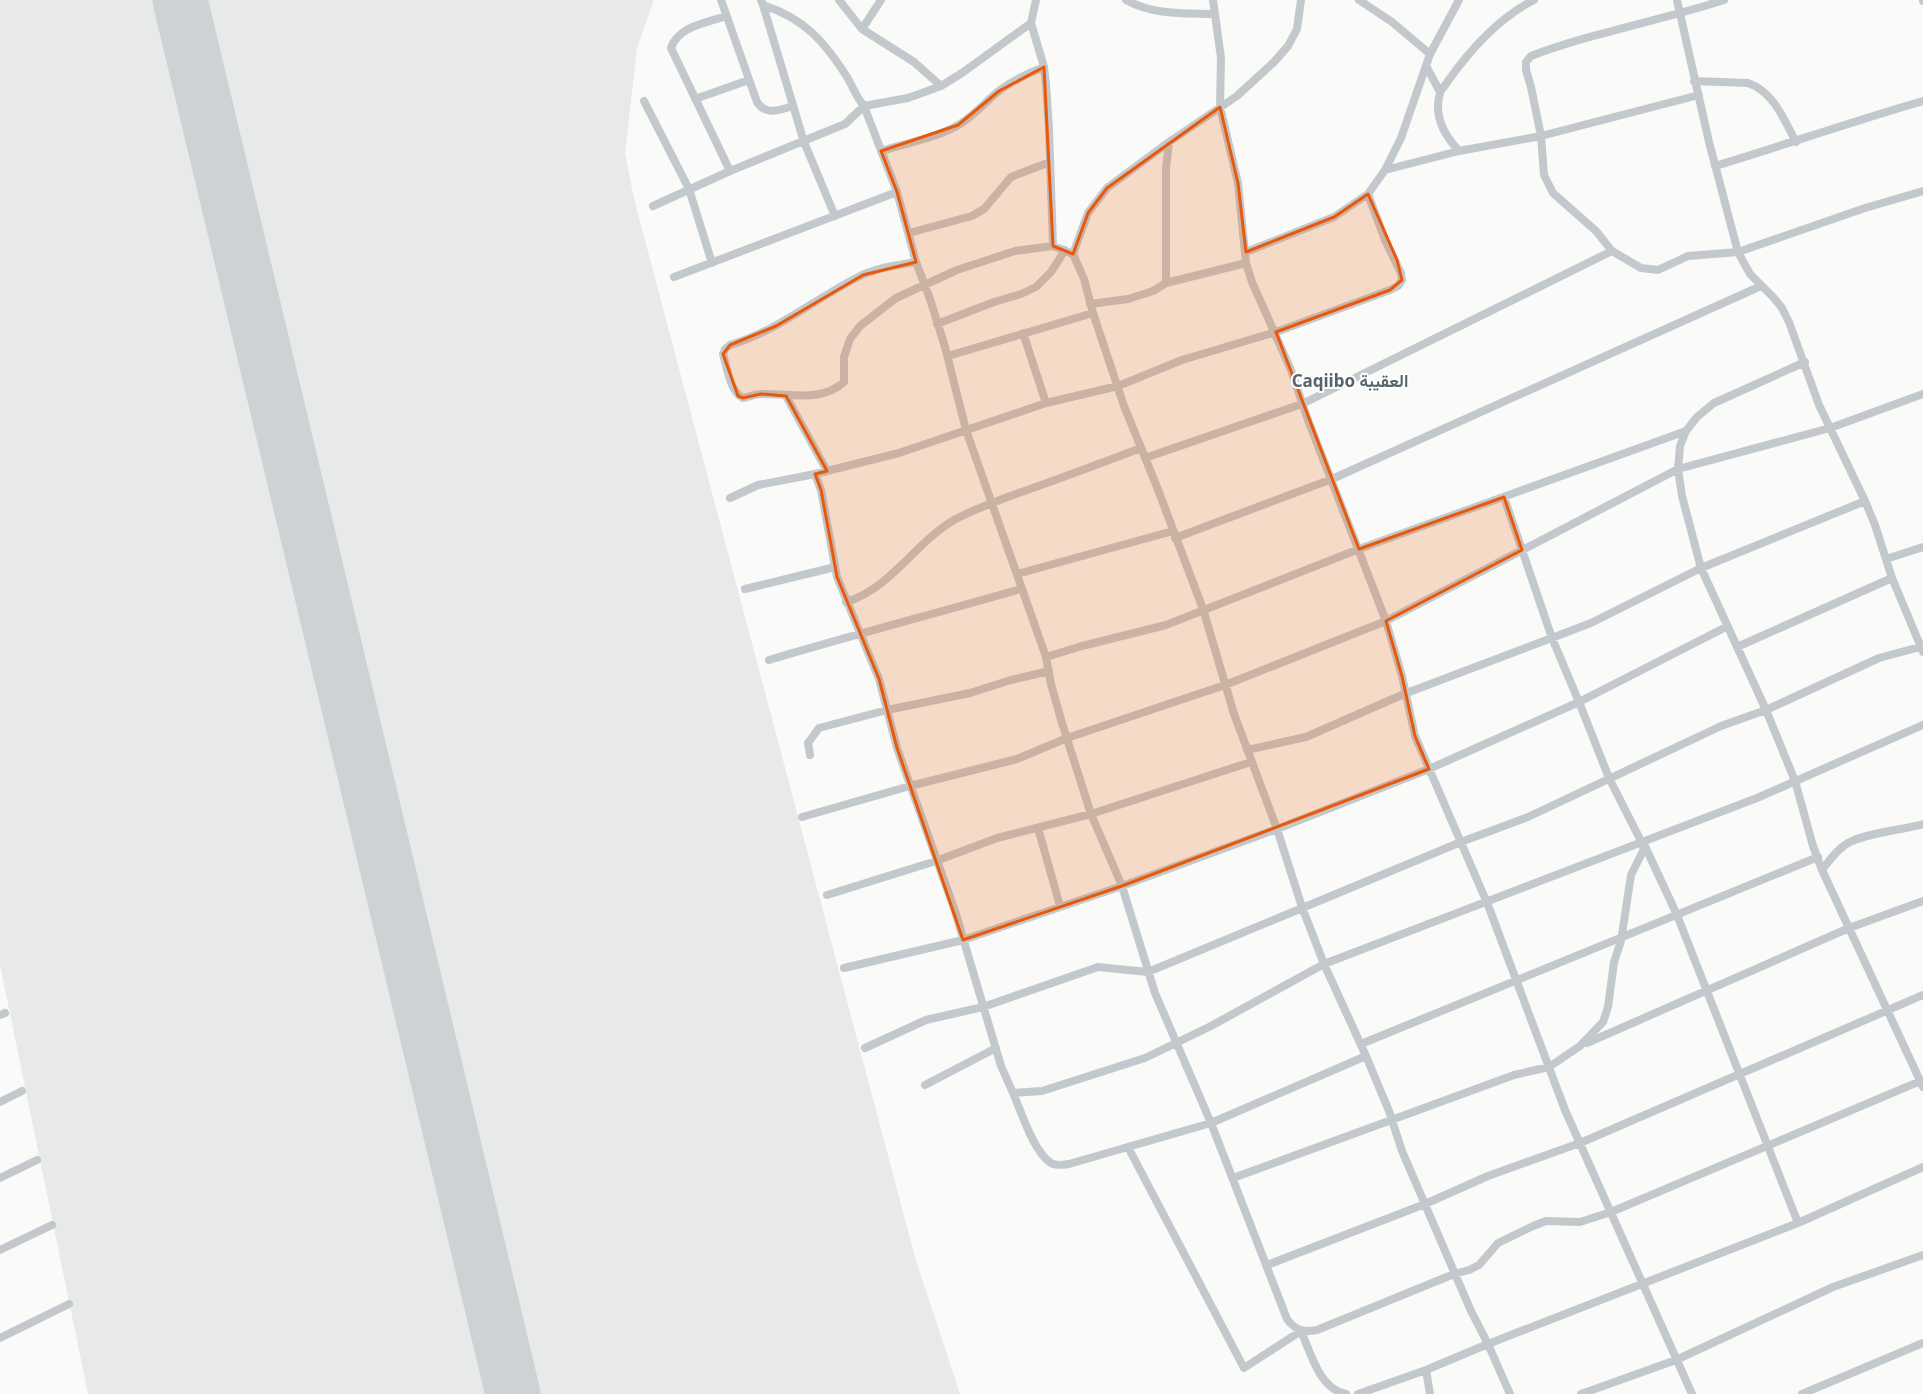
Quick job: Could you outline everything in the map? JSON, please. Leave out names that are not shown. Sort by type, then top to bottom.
[{"type":"street","points":[[721,0],[749,80],[761,108],[769,111],[793,106]]},
{"type":"street","points":[[838,0],[862,29],[914,62],[941,86]]},
{"type":"street","points":[[862,29],[881,0]]},
{"type":"street","points":[[1036,0],[1031,23],[1044,67],[1050,162],[1053,246]]},
{"type":"street","points":[[1126,0],[1150,10],[1168,13],[1214,14]]},
{"type":"street","points":[[1214,0],[1214,14],[1221,58],[1220,107],[1238,183],[1246,263],[1252,282],[1276,332],[1291,370],[1302,404],[1386,621],[1402,676],[1404,694],[1414,736],[1486,902],[1549,1067],[1580,1143],[1692,1394]]},
{"type":"street","points":[[1073,254],[1088,213],[1101,195],[1114,182],[1169,142],[1237,96],[1263,74],[1288,46],[1297,29],[1301,0]]},
{"type":"street","points":[[1359,0],[1392,22],[1430,54]]},
{"type":"street","points":[[1246,252],[1334,217],[1368,194],[1385,170],[1401,138],[1430,54],[1459,0]]},
{"type":"street","points":[[1440,92],[1476,46],[1506,19],[1534,0]]},
{"type":"street","points":[[865,1048],[926,1020],[983,1007],[1098,967],[1148,972],[1461,842],[1528,817],[1721,726],[1766,710],[1879,658],[1922,648],[1892,578],[1865,501],[1819,405],[1805,362],[1782,308],[1750,274],[1738,252],[1715,166],[1699,95],[1694,81],[1681,14],[1676,0]]},
{"type":"street","points":[[1724,0],[1681,14],[1594,35],[1531,56],[1526,62],[1526,70],[1541,136],[1544,175],[1553,193],[1596,231],[1612,251],[1632,263],[1649,270],[1658,270],[1688,256],[1738,252],[1865,208],[1923,191]]},
{"type":"street","points":[[762,2],[804,142],[834,216]]},
{"type":"street","points":[[762,2],[795,18],[814,35],[834,57],[856,97],[864,106],[897,192],[916,262],[948,356],[966,430],[984,477],[991,504],[1046,657],[1067,738],[1091,814],[1122,886],[1148,972],[1211,1123],[1287,1319],[1292,1326],[1301,1331],[1323,1380],[1333,1391],[1346,1394]]},
{"type":"street","points":[[726,16],[682,32],[674,39],[671,48],[730,171]]},
{"type":"street","points":[[653,206],[730,171],[845,124],[864,106],[908,98],[941,86],[962,73],[1031,23]]},
{"type":"street","points":[[1426,66],[1440,92],[1438,116],[1441,126],[1447,138],[1459,151]]},
{"type":"street","points":[[881,151],[937,134],[958,125],[971,117],[999,91],[1028,73],[1044,67]]},
{"type":"street","points":[[695,99],[749,80]]},
{"type":"street","points":[[1694,81],[1748,83],[1756,86],[1775,104],[1796,142]]},
{"type":"street","points":[[1385,170],[1459,151],[1541,136],[1699,95]]},
{"type":"street","points":[[644,101],[689,189],[712,263]]},
{"type":"street","points":[[1715,166],[1796,142],[1867,117],[1923,102]]},
{"type":"street","points":[[1166,283],[1166,168],[1169,142]]},
{"type":"street","points":[[909,233],[972,216],[984,209],[1011,177],[1050,162]]},
{"type":"street","points":[[674,277],[897,192]]},
{"type":"street","points":[[730,498],[758,485],[815,474],[916,448],[966,430],[1001,420],[1046,403],[1118,386],[1182,360],[1276,332],[1390,290],[1398,286],[1402,280],[1402,273],[1397,260],[1385,240],[1368,194]]},
{"type":"street","points":[[916,262],[881,269],[863,275],[776,326],[730,344],[725,349],[723,354],[738,396],[743,398],[761,394],[799,396],[826,393],[838,388],[844,382],[844,357],[850,339],[860,326],[896,298],[957,270],[1006,253],[1053,246],[1073,254],[1084,279],[1090,304],[1124,406],[1203,609],[1225,685],[1251,762],[1277,829],[1302,907],[1324,964],[1366,1056],[1402,1151],[1454,1274],[1488,1344],[1510,1394]]},
{"type":"street","points":[[938,324],[994,302],[1021,294],[1036,287],[1044,281],[1065,250]]},
{"type":"street","points":[[1145,458],[1302,404],[1612,251]]},
{"type":"street","points":[[1090,304],[1128,299],[1152,291],[1166,283],[1246,263]]},
{"type":"street","points":[[1017,574],[1174,534],[1332,479],[1761,286]]},
{"type":"street","points":[[948,356],[1093,313]]},
{"type":"street","points":[[1023,333],[1046,403]]},
{"type":"street","points":[[1128,1147],[1244,1368],[1301,1331],[1317,1330],[1454,1274],[1469,1270],[1479,1265],[1498,1243],[1533,1226],[1546,1221],[1580,1222],[1611,1212],[1922,1083],[1822,870],[1813,846],[1796,781],[1766,710],[1726,626],[1701,568],[1682,496],[1678,469],[1680,446],[1686,431],[1697,417],[1714,403],[1805,362]]},
{"type":"street","points":[[802,817],[910,786],[1017,759],[1067,738],[1225,685],[1386,621],[1678,469],[1830,428],[1923,394]]},
{"type":"street","points":[[786,396],[827,471]]},
{"type":"street","points":[[1046,657],[1082,646],[1166,625],[1203,609],[1359,549],[1686,431]]},
{"type":"street","points":[[846,602],[866,594],[878,585],[905,562],[933,534],[955,520],[991,504],[1141,448]]},
{"type":"street","points":[[815,474],[821,490],[835,567],[846,602],[860,632],[879,680],[897,748],[963,940],[996,1048],[1013,1093],[1034,1140],[1046,1160],[1052,1164],[1069,1164],[1211,1123],[1366,1056]]},
{"type":"street","points":[[1504,497],[1552,638],[1609,778],[1643,842],[1677,915],[1798,1223]]},
{"type":"street","points":[[1247,750],[1306,737],[1404,694],[1591,623],[1701,568],[1865,501]]},
{"type":"street","points":[[1886,559],[1923,547]]},
{"type":"street","points":[[745,589],[835,567]]},
{"type":"street","points":[[1736,647],[1892,578]]},
{"type":"street","points":[[769,660],[860,632],[918,619],[1021,589]]},
{"type":"street","points":[[844,968],[858,963],[963,940],[1122,886],[1277,829],[1429,769],[1579,702],[1726,626]]},
{"type":"street","points":[[810,755],[808,743],[819,728],[887,710],[970,693],[1011,680],[1049,671]]},
{"type":"street","points":[[1013,1093],[1031,1093],[1069,1083],[1145,1058],[1178,1043],[1324,964],[1757,798],[1923,725]]},
{"type":"street","points":[[826,895],[936,861],[997,838],[1091,814],[1251,762]]},
{"type":"street","points":[[1822,870],[1837,851],[1848,843],[1860,838],[1923,824]]},
{"type":"street","points":[[1038,828],[1060,906]]},
{"type":"street","points":[[1580,1046],[1603,1022],[1608,1007],[1614,962],[1621,937],[1632,876],[1643,851],[1643,842]]},
{"type":"street","points":[[1361,1044],[1818,857]]},
{"type":"street","points":[[1233,1178],[1514,1075],[1549,1067],[1580,1046],[1849,928],[1923,901]]},
{"type":"street","points":[[1267,1265],[1425,1204],[1488,1176],[1580,1143],[1923,995]]},
{"type":"street","points":[[924,1085],[996,1048]]},
{"type":"street","points":[[0,1102],[22,1091]]},
{"type":"street","points":[[0,1178],[37,1160]]},
{"type":"street","points":[[1358,1394],[1426,1370],[1488,1344],[1798,1223],[1923,1167]]},
{"type":"street","points":[[0,1250],[52,1225]]},
{"type":"street","points":[[1581,1394],[1676,1360],[1833,1287],[1923,1255]]},
{"type":"street","points":[[0,1338],[69,1304]]},
{"type":"street","points":[[1802,1394],[1923,1343]]},
{"type":"street","points":[[1426,1370],[1430,1394]]},
{"type":"highlighted area","points":[[1044,67],[1053,246],[1073,254],[1088,213],[1107,188],[1220,107],[1238,183],[1246,252],[1334,217],[1368,194],[1397,260],[1402,280],[1390,290],[1276,332],[1359,549],[1504,497],[1522,550],[1386,621],[1402,676],[1415,736],[1429,769],[1122,886],[963,940],[897,748],[879,679],[837,577],[821,490],[815,474],[827,471],[786,396],[761,394],[743,398],[738,396],[723,354],[730,345],[776,326],[863,275],[916,262],[897,192],[881,151],[958,125],[999,91]]},
{"type":"shaded area","points":[[0,0],[654,0],[637,48],[625,153],[634,199],[916,1261],[960,1394],[88,1394],[0,965]]},
{"type":"runway","points":[[180,0],[513,1394]]},
{"type":"district","name":"Caqiibo العقيبة","points":[[1350,381]]}]
